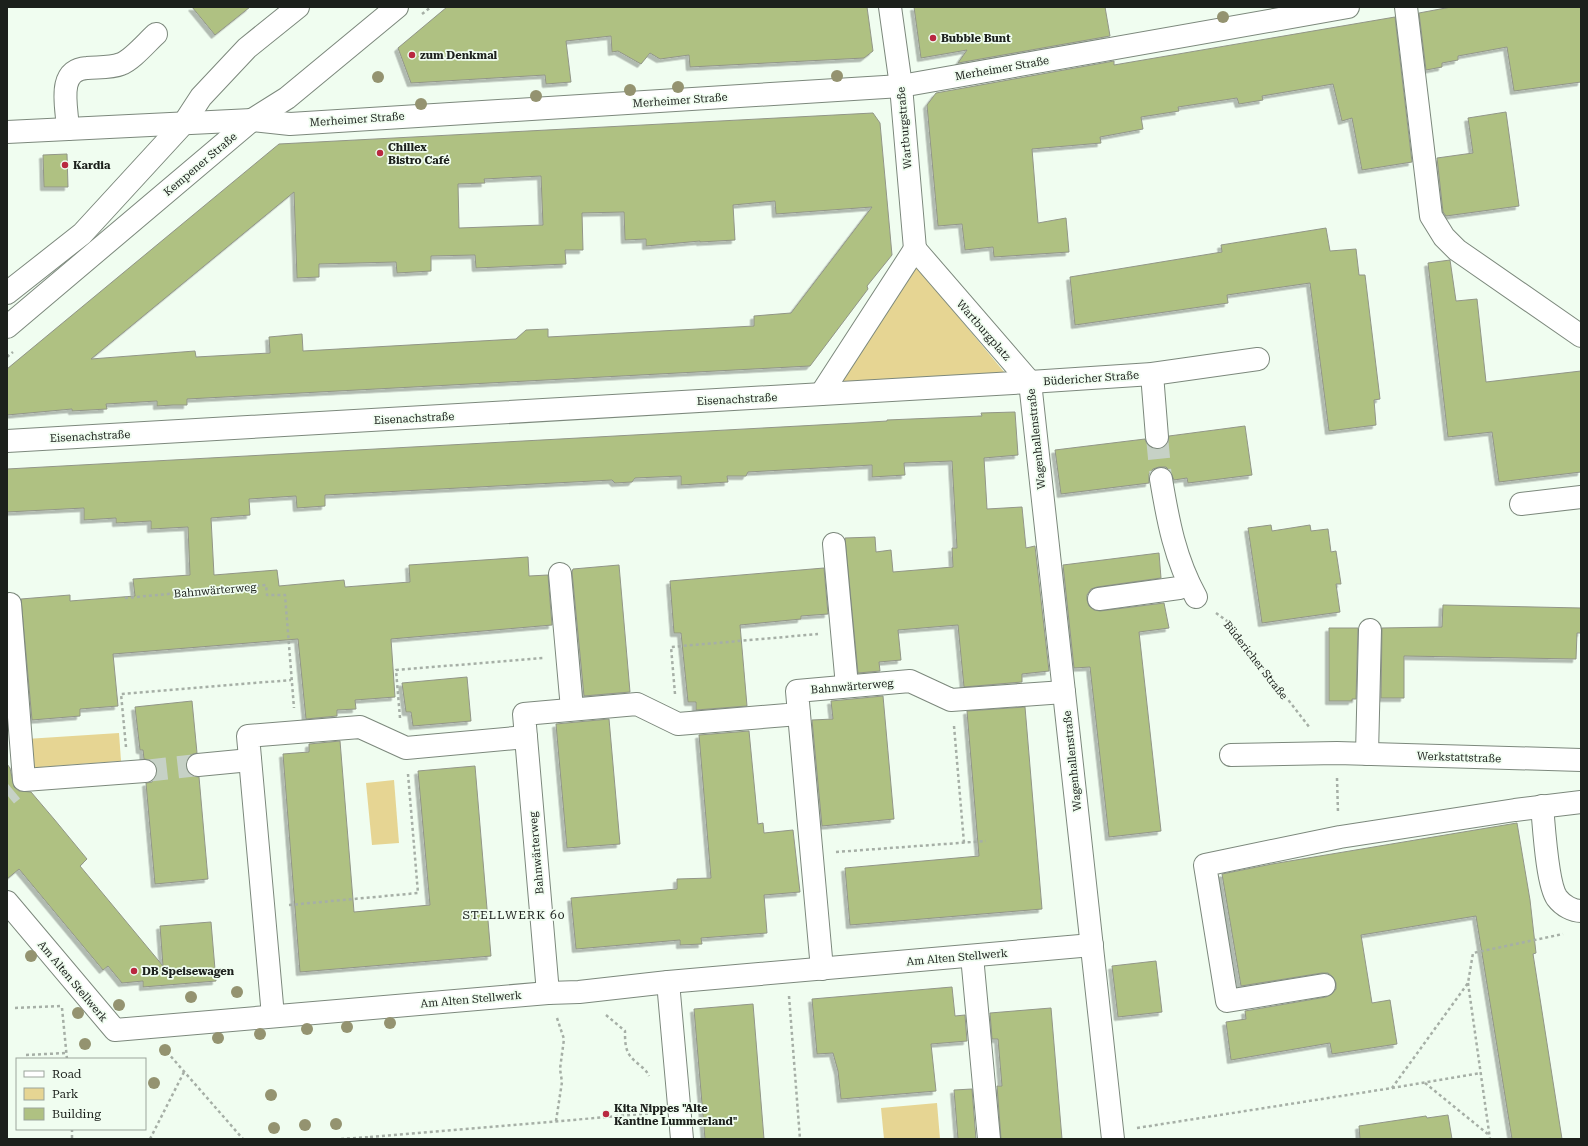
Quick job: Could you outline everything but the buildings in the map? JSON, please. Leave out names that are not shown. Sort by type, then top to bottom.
[{"type":"street","points":[[7,293],[82,234],[184,123],[201,97],[247,48],[298,7]]},
{"type":"street","name":"Kempener Straße","points":[[7,327],[252,120],[287,98],[397,7]]},
{"type":"street","name":"Wartburgstraße","points":[[890,7],[901,86],[914,249]]},
{"type":"street","name":"Merheimer Straße","points":[[7,132],[252,120],[290,124],[901,86],[1348,7]]},
{"type":"street","points":[[1406,7],[1431,216],[1444,237],[1457,250],[1581,336]]},
{"type":"street","points":[[68,129],[66,90],[69,76],[73,71],[80,68],[123,64],[156,34]]},
{"type":"street","points":[[820,394],[914,249]]},
{"type":"street","name":"Wartburgplatz","points":[[914,249],[1030,382]]},
{"type":"street","name":"Büdericher Straße","points":[[1030,382],[1152,374],[1258,359]]},
{"type":"street","name":"Büdericher Straße","points":[[1152,374],[1157,437]]},
{"type":"street","points":[[820,394],[1030,382]]},
{"type":"street","name":"Wagenhallenstraße","points":[[1030,382],[1113,1135]]},
{"type":"street","name":"Eisenachstraße","points":[[7,441],[820,394]]},
{"type":"street","points":[[1161,479],[1171,537],[1193,591]]},
{"type":"street","points":[[1521,504],[1581,497]]},
{"type":"street","points":[[834,544],[847,686]]},
{"type":"street","points":[[560,574],[572,709]]},
{"type":"street","points":[[1099,599],[1179,588],[1193,591]]},
{"type":"street","points":[[10,604],[18,785],[137,771]]},
{"type":"street","points":[[1367,754],[1370,630]]},
{"type":"street","name":"Bahnwärterweg","points":[[548,992],[524,714],[637,704],[678,724],[799,714],[797,691],[910,681],[951,700],[1064,692]]},
{"type":"street","points":[[799,714],[822,969]]},
{"type":"street","points":[[273,1016],[248,736],[360,727],[397,743],[526,737]]},
{"type":"street","name":"Werkstattstraße","points":[[1231,755],[1367,754],[1581,760]]},
{"type":"street","points":[[198,765],[250,760]]},
{"type":"street","points":[[1324,986],[1227,1001],[1205,865],[1340,837],[1542,806],[1581,802]]},
{"type":"street","points":[[1542,806],[1551,881],[1557,898],[1573,911],[1581,911]]},
{"type":"street","name":"Am Alten Stellwerk","points":[[7,902],[115,1030],[548,992],[579,992],[668,982],[1092,945]]},
{"type":"street","points":[[972,956],[989,1139]]},
{"type":"street","points":[[668,982],[682,1139]]},
{"type":"path","name":"Bahnwärterweg","points":[[125,598],[266,585],[267,595],[285,595],[296,732]]},
{"type":"path","name":"Büdericher Straße","points":[[1193,591],[1227,621],[1317,737],[1328,754],[1336,794],[1340,837]]},
{"type":"path","points":[[662,717],[676,694],[671,647],[842,631]]},
{"type":"path","points":[[263,907],[418,893],[397,743],[400,717],[396,670],[567,656]]},
{"type":"path","points":[[137,771],[122,694],[292,680]]},
{"type":"path","points":[[951,700],[964,843]]},
{"type":"path","points":[[812,853],[986,841]]},
{"type":"path","points":[[1490,1137],[1468,983],[1473,953],[1566,933]]},
{"type":"path","points":[[787,972],[800,1139]]},
{"type":"path","points":[[1392,1088],[1468,983]]},
{"type":"path","points":[[548,992],[564,1039],[560,1069],[562,1082],[556,1121]]},
{"type":"path","points":[[579,992],[581,1004],[603,1013],[625,1031],[627,1051],[634,1061],[648,1072],[650,1079]]},
{"type":"path","points":[[15,1008],[62,1006],[67,1058]]},
{"type":"path","points":[[145,1028],[243,1139]]},
{"type":"path","points":[[26,1055],[66,1053]]},
{"type":"path","points":[[150,1139],[184,1072]]},
{"type":"path","points":[[1113,1135],[1481,1073]]},
{"type":"path","points":[[1425,1082],[1490,1137]]},
{"type":"path","points":[[341,1139],[371,1138],[680,1111]]},
{"type":"green space","points":[[917,267],[1005,373],[840,383]]},
{"type":"green space","points":[[119,733],[121,761],[28,768],[26,739]]},
{"type":"green space","points":[[394,780],[399,843],[372,845],[366,783]]},
{"type":"green space","points":[[937,1103],[940,1139],[884,1139],[881,1108]]},
{"type":"tunnel","points":[[1157,437],[1161,479]]},
{"type":"tunnel","points":[[145,771],[198,765]]},
{"type":"tunnel","points":[[7,795],[13,790]]},
{"type":"place","name":"Bubble Bunt","points":[[933,38]]},
{"type":"place","name":"zum Denkmal","points":[[412,55]]},
{"type":"place","name":"Chillex Bistro Café","points":[[380,153]]},
{"type":"place","name":"Kardia","points":[[65,165]]},
{"type":"place","name":"DB Speisewagen","points":[[134,971]]},
{"type":"place","name":"Kita Nippes \"Alte Kantine Lummerland\"","points":[[606,1114]]},
{"type":"district","name":"STELLWERK 60","points":[[514,915]]}]
